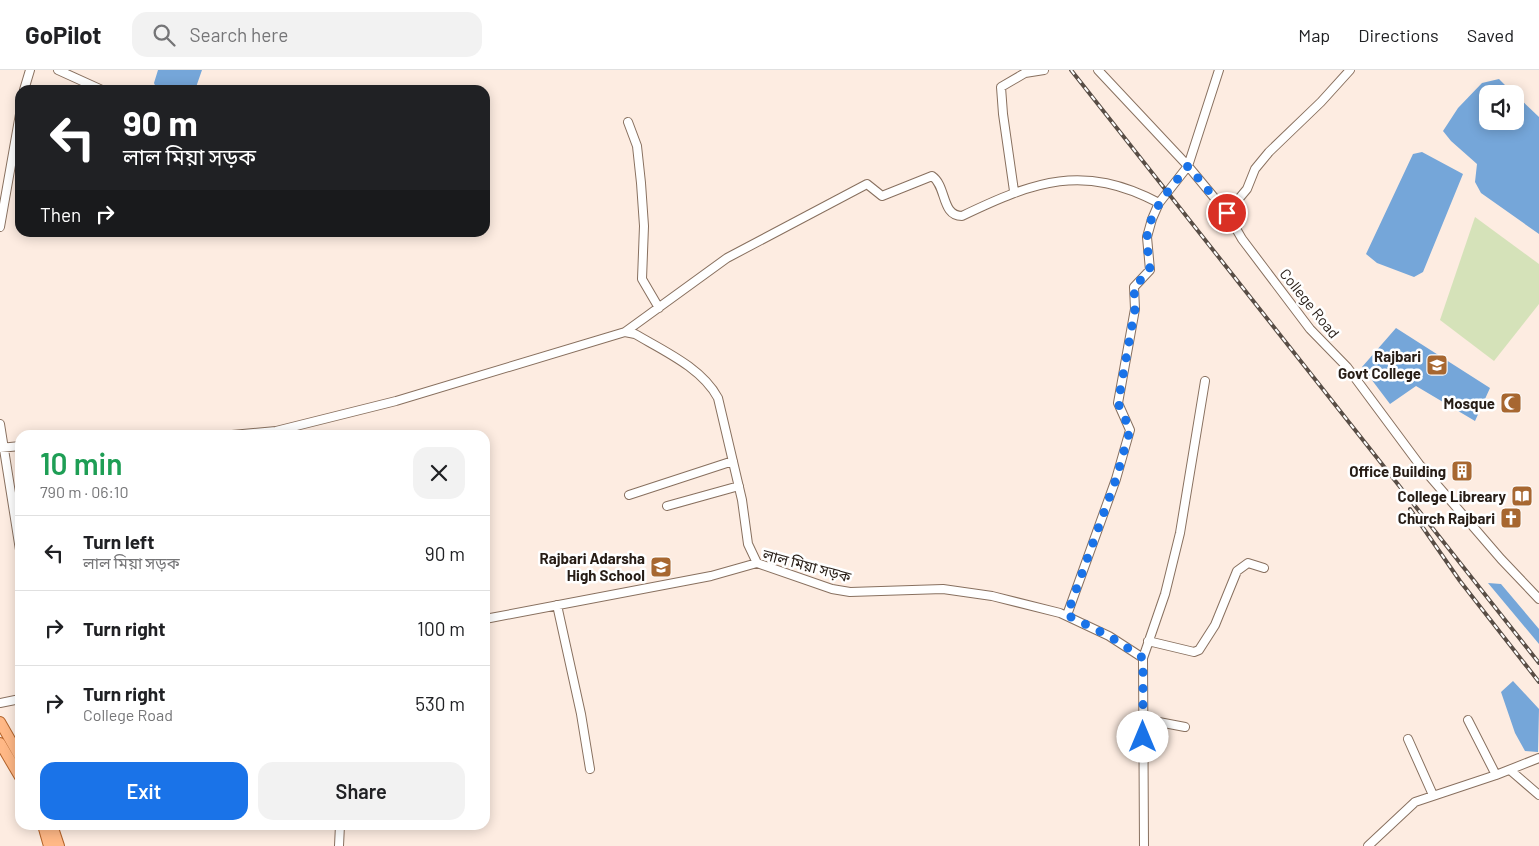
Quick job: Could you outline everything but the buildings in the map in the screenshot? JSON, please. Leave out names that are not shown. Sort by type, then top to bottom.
[{"type":"main road","points":[[0,722],[15,748]]},
{"type":"main road","points":[[0,742],[15,769]]},
{"type":"main road","points":[[44,830],[49,846]]},
{"type":"main road","points":[[54,830],[59,846]]},
{"type":"street","points":[[26,85],[30,70]]},
{"type":"street","points":[[58,70],[91,85]]},
{"type":"street","points":[[1014,191],[1001,86],[1025,73],[1044,70]]},
{"type":"street","name":"College Road","points":[[1098,70],[1188,166],[1227,213],[1242,238],[1310,329],[1347,367],[1419,464],[1500,558],[1539,599]]},
{"type":"street","points":[[1067,615],[1116,479],[1130,430],[1118,403],[1135,309],[1134,287],[1150,270],[1147,237],[1152,219],[1159,203],[1188,166],[1219,70]]},
{"type":"street","points":[[1227,213],[1248,189],[1255,168],[1350,70]]},
{"type":"street","points":[[628,122],[636,146],[641,183],[644,226],[642,278],[658,308]]},
{"type":"street","points":[[0,227],[15,142]]},
{"type":"street","points":[[276,430],[396,401],[625,332],[727,258],[862,186],[871,186],[875,192],[882,196],[932,176],[938,182],[950,211],[957,216],[962,216],[1014,191],[1042,183],[1108,182],[1142,194],[1159,203]]},
{"type":"street","points":[[625,332],[635,334],[656,346],[700,374],[711,385],[718,398],[739,486],[748,544],[757,563]]},
{"type":"street","points":[[1144,846],[1143,658],[1165,594],[1180,533],[1206,381]]},
{"type":"street","points":[[0,424],[2,447],[15,521]]},
{"type":"street","points":[[2,447],[15,446]]},
{"type":"street","points":[[629,495],[733,461]]},
{"type":"street","points":[[667,506],[739,486]]},
{"type":"street","name":"লাল মিয়া সড়ক","points":[[490,618],[711,576],[757,563],[832,589],[850,592],[943,589],[992,596],[1067,615],[1109,636],[1143,658]]},
{"type":"street","points":[[1148,641],[1194,652],[1199,650],[1215,625],[1236,571],[1248,563],[1264,568]]},
{"type":"street","points":[[557,605],[581,714],[590,769]]},
{"type":"street","points":[[0,703],[15,700]]},
{"type":"street","points":[[1143,720],[1185,727]]},
{"type":"street","points":[[1468,720],[1496,775]]},
{"type":"street","points":[[1408,739],[1433,795]]},
{"type":"street","points":[[1368,846],[1415,802],[1496,775],[1539,758]]},
{"type":"street","points":[[1510,770],[1539,796]]},
{"type":"street","points":[[339,846],[340,830]]},
{"type":"green space","points":[[1475,217],[1539,264],[1539,304],[1494,361],[1440,320]]},
{"type":"water","points":[[158,70],[202,70],[197,85],[155,85]]},
{"type":"water","points":[[1499,79],[1505,85],[1480,85]]},
{"type":"water","points":[[1479,86],[1479,130],[1524,130],[1524,103],[1539,117],[1539,234],[1481,193],[1475,182],[1477,164],[1451,141],[1443,131],[1458,108]]},
{"type":"water","points":[[1422,152],[1463,174],[1423,272],[1414,277],[1377,263],[1366,254],[1413,154]]},
{"type":"water","points":[[1396,328],[1490,388],[1475,421],[1416,386],[1390,404],[1362,367]]},
{"type":"water","points":[[1488,583],[1501,584],[1539,629],[1539,644]]},
{"type":"water","points":[[1513,681],[1539,709],[1538,752],[1525,751],[1515,733],[1501,692]]},
{"type":"railway","points":[[1071,70],[1539,663]]},
{"type":"railway","points":[[1410,509],[1460,581],[1539,682]]},
{"type":"place","name":"Rajbari Govt College","points":[[1437,365]]},
{"type":"place","name":"Mosque","points":[[1511,403]]},
{"type":"place","name":"Office Building","points":[[1462,471]]},
{"type":"place","name":"College Libreary","points":[[1522,496]]},
{"type":"place","name":"Church Rajbari","points":[[1511,518]]},
{"type":"place","name":"Rajbari Adarsha High School","points":[[661,567]]},
{"type":"route","points":[[1143,737],[1143,658],[1109,636],[1067,615],[1116,479],[1130,430],[1128,422],[1120,412],[1118,403],[1135,309],[1134,287],[1150,270],[1147,237],[1152,219],[1159,203],[1188,166],[1227,213]]}]
